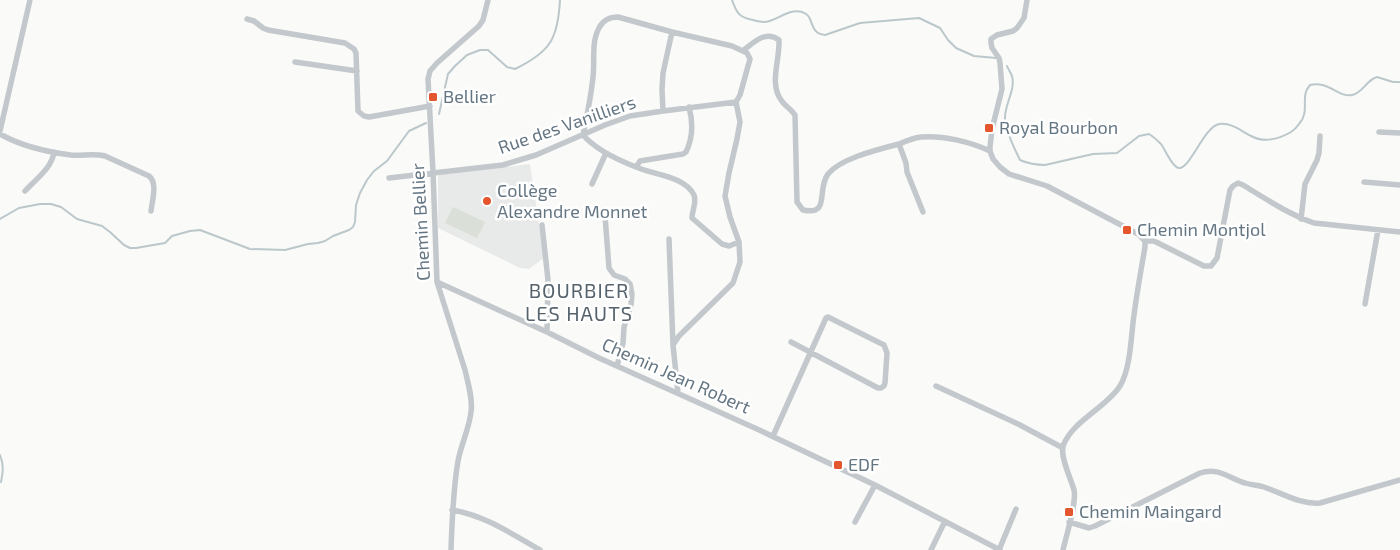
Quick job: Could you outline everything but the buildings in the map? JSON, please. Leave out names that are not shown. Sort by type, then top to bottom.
[{"type":"street","points":[[30,0],[0,133],[12,140],[54,152],[72,155],[102,155],[149,176],[153,179],[154,184],[151,211]]},
{"type":"street","name":"Chemin Bellier","points":[[451,550],[452,510],[458,460],[470,419],[471,407],[468,384],[437,282],[434,172],[428,79],[430,71],[437,62],[479,26],[485,15],[488,0]]},
{"type":"street","points":[[1027,0],[1024,18],[1017,28],[1013,31],[993,36],[991,44],[999,58],[1002,89],[992,129],[990,151],[1000,168],[1009,174],[1047,186],[1138,234],[1145,241],[1154,241],[1204,266],[1211,266],[1217,258],[1230,190],[1238,183],[1284,210],[1314,223],[1400,232]]},
{"type":"street","points":[[673,345],[679,336],[733,283],[740,262],[739,242],[725,196],[740,122],[736,102],[740,95],[750,56],[744,50],[732,46],[618,17],[604,21],[598,29],[596,36],[591,98],[583,135],[588,141],[606,153],[636,167],[675,179],[683,184],[690,189],[695,199],[692,218],[722,244],[729,246],[739,242]]},
{"type":"street","points":[[246,19],[254,21],[268,30],[350,45],[356,52],[358,111],[364,116],[369,117],[430,106]]},
{"type":"street","points":[[663,111],[663,78],[672,32]]},
{"type":"street","points":[[744,50],[766,36],[779,40],[775,80],[776,90],[782,102],[792,109],[795,115],[797,202],[803,210],[812,212],[819,209],[822,205],[822,186],[829,172],[867,153],[911,139],[933,137],[959,140],[990,151]]},
{"type":"street","points":[[295,62],[357,71]]},
{"type":"street","name":"Rue des Vanilliers","points":[[389,178],[503,165],[530,158],[630,116],[736,102]]},
{"type":"street","points":[[636,167],[640,161],[686,152],[692,126],[689,107]]},
{"type":"street","points":[[1379,132],[1400,133]]},
{"type":"street","points":[[1301,218],[1305,184],[1317,160],[1320,136]]},
{"type":"street","points":[[899,144],[907,172],[923,212]]},
{"type":"street","points":[[25,191],[50,166],[54,152]]},
{"type":"street","points":[[592,184],[606,153]]},
{"type":"street","points":[[1364,182],[1400,185]]},
{"type":"street","points":[[602,210],[605,216],[609,268],[614,275],[628,281],[632,288],[631,305],[624,327],[623,343],[617,366]]},
{"type":"street","points":[[542,225],[548,280],[547,332]]},
{"type":"street","points":[[1365,304],[1378,230]]},
{"type":"street","points":[[669,239],[673,345],[678,393]]},
{"type":"street","points":[[1063,550],[1074,494],[1063,457],[1063,448],[1075,429],[1112,395],[1121,385],[1125,376],[1145,241]]},
{"type":"street","name":"Chemin Jean Robert","points":[[437,282],[773,436],[875,485],[999,550]]},
{"type":"street","points":[[773,436],[810,353],[826,318],[828,317],[884,345],[887,353],[884,386],[878,388],[810,353],[791,342]]},
{"type":"street","points":[[936,386],[1020,425],[1063,448]]},
{"type":"street","points":[[1069,522],[1088,528],[1096,526],[1200,473],[1214,470],[1245,483],[1262,486],[1314,504],[1400,480]]},
{"type":"street","points":[[855,522],[875,485]]},
{"type":"street","points":[[999,550],[1016,509]]},
{"type":"street","points":[[452,510],[467,512],[540,550]]},
{"type":"street","points":[[931,550],[945,521]]},
{"type":"shaded area","name":"Collège Alexandre Monnet","points":[[530,164],[544,258],[529,269],[520,268],[438,228],[438,175]]},
{"type":"shaded area","points":[[453,207],[485,222],[477,238],[445,223]]},
{"type":"waterway","points":[[439,114],[448,74],[467,55],[480,50],[488,50],[507,67],[515,69],[537,57],[550,43],[554,34],[560,0]]},
{"type":"waterway","points":[[732,0],[737,12],[742,16],[760,22],[769,21],[787,13],[802,12],[809,17],[816,31],[819,34],[825,35],[860,23],[919,18],[940,28],[956,48],[974,56],[996,58]]},
{"type":"waterway","points":[[1007,66],[1013,81],[1005,114],[1009,135],[1020,160],[1042,165],[1093,154],[1117,153],[1139,136],[1149,134],[1161,144],[1171,161],[1179,168],[1188,162],[1208,132],[1219,124],[1232,126],[1251,136],[1266,140],[1282,137],[1291,132],[1302,119],[1305,109],[1305,94],[1310,85],[1322,85],[1342,94],[1352,95],[1356,94],[1377,77],[1400,82]]},
{"type":"waterway","points":[[0,219],[19,208],[51,204],[61,207],[77,219],[102,226],[130,248],[165,243],[172,236],[200,230],[250,249],[285,250],[318,243],[353,227],[356,205],[367,180],[374,171],[387,161],[409,131],[426,123]]},
{"type":"waterway","points":[[0,455],[3,468],[1,482]]},
{"type":"place","name":"Bellier","points":[[433,97]]},
{"type":"place","name":"Royal Bourbon","points":[[989,128]]},
{"type":"place","name":"Collège Alexandre Monnet","points":[[487,201]]},
{"type":"place","name":"Chemin Montjol","points":[[1127,230]]},
{"type":"place","name":"EDF","points":[[838,465]]},
{"type":"place","name":"Chemin Maingard","points":[[1069,512]]},
{"type":"district","name":"BOURBIER LES HAUTS","points":[[579,302]]}]
